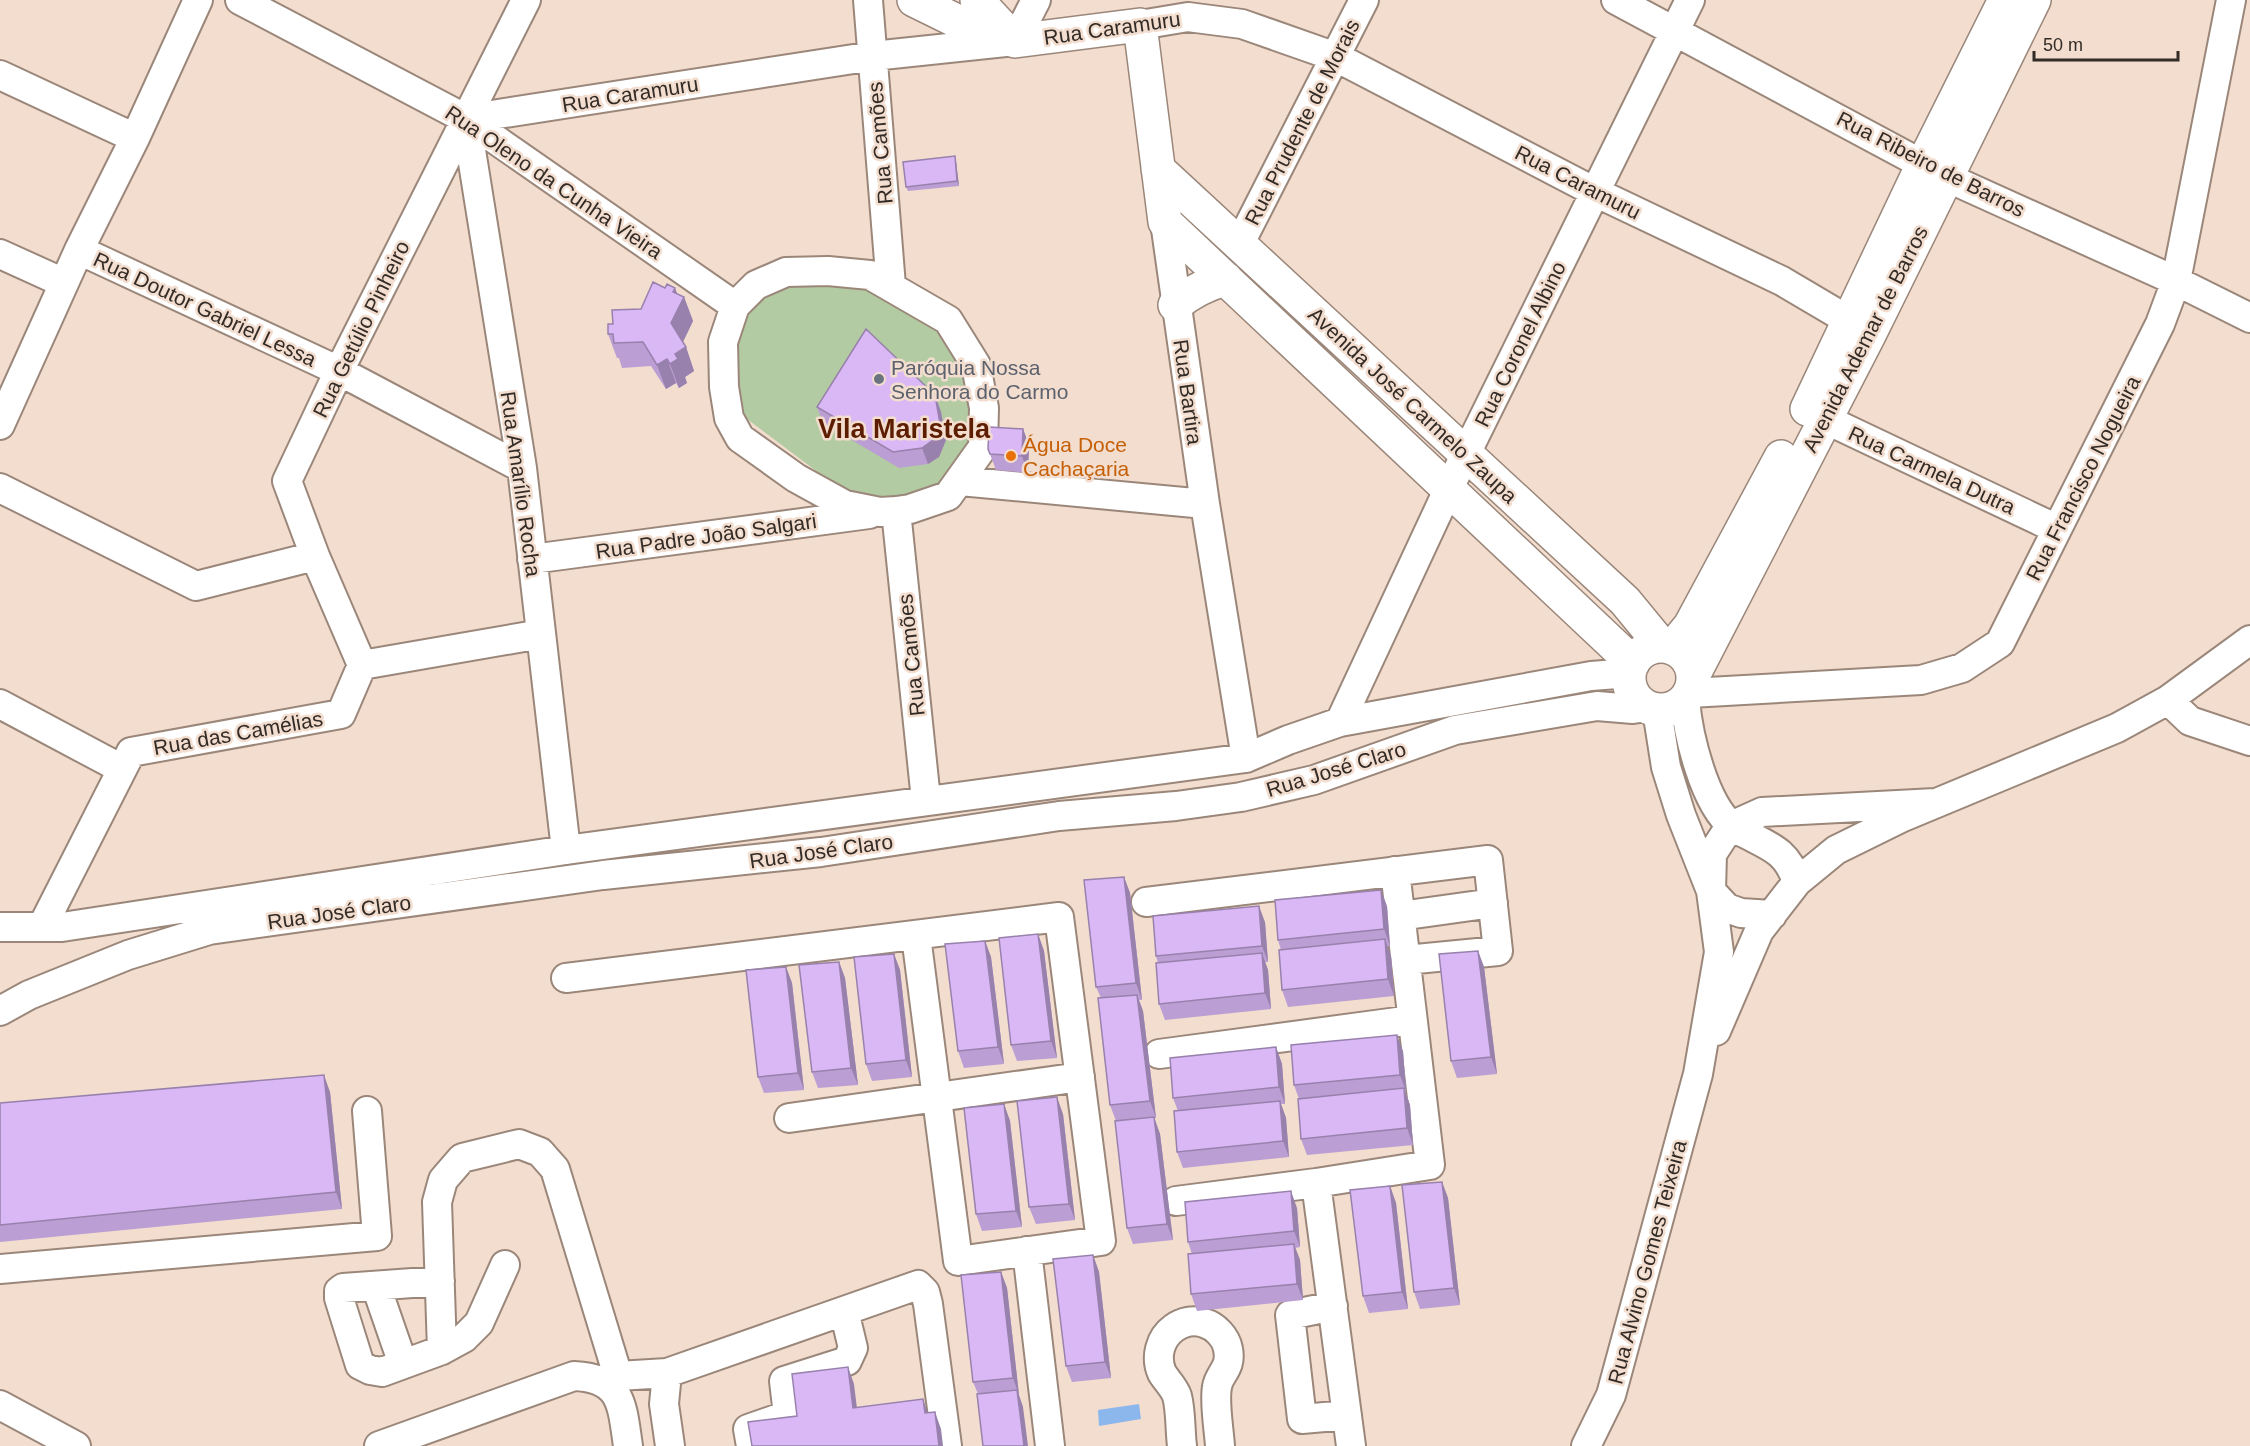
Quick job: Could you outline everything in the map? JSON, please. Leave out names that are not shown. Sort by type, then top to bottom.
[{"type":"main road","points":[[914,0],[973,29],[1016,41]]},
{"type":"main road","points":[[976,0],[1016,41]]},
{"type":"main road","name":"Avenida Ademar de Barros","points":[[1675,697],[1935,170],[2006,0]]},
{"type":"main road","name":"Avenida Ademar de Barros","points":[[1935,170],[2034,0]]},
{"type":"main road","name":"Rua Caramuru","points":[[1016,41],[1140,25]]},
{"type":"main road","name":"Rua Bartira","points":[[1140,25],[1165,222]]},
{"type":"main road","name":"Avenida José Carmelo Zaupa","points":[[1158,169],[1625,601],[1667,647]]},
{"type":"main road","name":"Avenida José Carmelo Zaupa","points":[[1165,222],[1449,488],[1631,668]]},
{"type":"main road","points":[[1175,304],[1192,291],[1226,279]]},
{"type":"main road","name":"Avenida Ademar de Barros","points":[[1667,647],[1689,626],[1815,415]]},
{"type":"main road","points":[[1667,647],[1687,659],[1675,697],[1639,701],[1630,683],[1631,668],[1645,650],[1667,647]]},
{"type":"street","points":[[0,425],[79,250],[135,138],[198,0]]},
{"type":"street","name":"Rua Oleno da Cunha Vieira","points":[[240,0],[466,119],[735,306]]},
{"type":"street","name":"Rua Getúlio Pinheiro","points":[[362,665],[315,556],[287,481],[339,371],[526,0]]},
{"type":"street","name":"Rua Camões","points":[[868,0],[891,286]]},
{"type":"street","points":[[1016,41],[1036,0]]},
{"type":"street","name":"Rua Prudente de Morais","points":[[1239,245],[1364,0]]},
{"type":"street","name":"Rua Ribeiro de Barros","points":[[1616,0],[1935,170],[2176,281],[2250,318]]},
{"type":"street","name":"Rua Coronel Albino","points":[[1340,722],[1449,488],[1690,0]]},
{"type":"street","name":"Rua Francisco Nogueira","points":[[1675,697],[1921,680],[1962,668],[2000,644],[2160,324],[2176,281],[2231,0]]},
{"type":"street","name":"Rua Caramuru","points":[[1140,25],[1191,9],[1336,57],[1595,192],[1782,281],[1858,327]]},
{"type":"street","name":"Rua Caramuru","points":[[466,119],[873,56],[1016,41]]},
{"type":"street","points":[[0,75],[135,138]]},
{"type":"street","name":"Rua Amarílio Rocha","points":[[466,119],[522,468],[566,850]]},
{"type":"street","name":"Rua Bartira","points":[[1165,222],[1205,504],[1246,758]]},
{"type":"street","name":"Rua Doutor Gabriel Lessa","points":[[79,250],[339,371],[522,468]]},
{"type":"street","name":"Rua Doutor Gabriel Lessa","points":[[0,254],[64,283]]},
{"type":"street","name":"Rua Padre João Salgari","points":[[532,559],[910,509],[948,496],[960,481],[982,447],[984,408],[976,365],[948,320],[870,275],[828,271],[786,272],[756,285],[735,306]]},
{"type":"street","points":[[735,306],[723,342],[724,387],[729,418],[740,438],[796,478],[845,505],[888,512]]},
{"type":"street","name":"Rua Carmela Dutra","points":[[1815,415],[2057,529]]},
{"type":"street","points":[[786,525],[796,478]]},
{"type":"street","points":[[960,481],[1205,504]]},
{"type":"street","points":[[0,488],[196,586],[315,556]]},
{"type":"street","name":"Rua Camões","points":[[888,512],[926,800]]},
{"type":"street","points":[[362,665],[541,634]]},
{"type":"street","name":"Rua Alvino Gomes Teixeira","points":[[1698,1074],[1759,931],[1797,882],[1836,850],[1935,803],[2117,728],[2168,700],[2250,640]]},
{"type":"street","name":"Rua das Camélias","points":[[42,927],[131,752],[341,714],[362,665]]},
{"type":"street","name":"Rua José Claro","points":[[0,927],[62,927],[566,850],[1246,758],[1340,722],[1631,668]]},
{"type":"street","points":[[1675,697],[1686,717],[1709,793],[1720,813],[1733,827],[1772,846],[1784,856],[1792,866],[1797,882]]},
{"type":"street","points":[[1675,697],[1666,767],[1681,815],[1711,891],[1727,908],[1741,913],[1772,915]]},
{"type":"street","name":"Rua José Claro","points":[[0,1011],[29,994],[128,955],[209,930],[603,875],[821,852],[1059,816],[1176,806],[1241,796],[1314,780],[1455,730],[1597,706],[1633,709],[1675,697]]},
{"type":"street","points":[[2168,700],[2190,721],[2250,741]]},
{"type":"street","points":[[0,704],[123,769]]},
{"type":"street","name":"Rua Alvino Gomes Teixeira","points":[[1586,1446],[1611,1395],[1698,1074],[1719,952],[1711,891],[1713,854],[1725,834],[1733,827],[1762,812],[1935,803]]},
{"type":"street","points":[[1146,902],[1488,860],[1498,951],[1406,960]]},
{"type":"street","points":[[1176,1200],[1316,1183],[1430,1165],[1395,871]]},
{"type":"street","points":[[1401,916],[1493,903]]},
{"type":"street","points":[[566,978],[1059,917],[1101,1241],[958,1261],[916,936]]},
{"type":"street","points":[[1159,1054],[1412,1020]]},
{"type":"street","points":[[789,1118],[1080,1077]]},
{"type":"street","points":[[0,1269],[377,1236],[367,1111]]},
{"type":"street","points":[[441,1350],[437,1202],[443,1180],[462,1158],[519,1144],[540,1152],[555,1169],[613,1381],[622,1403],[628,1446]]},
{"type":"street","points":[[1316,1183],[1351,1446]]},
{"type":"street","points":[[1027,1251],[1050,1446]]},
{"type":"street","points":[[440,1281],[343,1288],[339,1291],[339,1298],[360,1365],[382,1372],[441,1350],[464,1338],[479,1323],[505,1265]]},
{"type":"street","points":[[379,1446],[574,1376],[613,1381],[667,1373],[918,1285],[925,1292],[947,1446]]},
{"type":"street","points":[[376,1286],[403,1364]]},
{"type":"street","points":[[1333,1306],[1290,1315],[1302,1419],[1347,1415]]},
{"type":"street","points":[[751,1446],[748,1429],[788,1415],[784,1381],[847,1361],[853,1348],[844,1311]]},
{"type":"street","points":[[1182,1446],[1177,1395],[1162,1371],[1158,1360],[1159,1348],[1172,1329],[1181,1323],[1193,1321],[1215,1328],[1228,1347],[1229,1359],[1226,1371],[1217,1385],[1220,1446]]},
{"type":"street","points":[[667,1373],[664,1404],[670,1446]]},
{"type":"street","points":[[0,1405],[76,1446]]},
{"type":"green space","points":[[868,281],[942,324],[967,368],[974,448],[936,490],[884,503],[847,494],[735,410],[732,357],[743,313],[783,282]]},
{"type":"water","points":[[1139,1404],[1141,1419],[1099,1426],[1098,1410]]},
{"type":"building","points":[[955,156],[957,181],[906,187],[903,162]]},
{"type":"building","points":[[653,282],[665,288],[667,284],[675,288],[673,292],[684,297],[671,323],[686,347],[675,354],[678,359],[670,364],[667,359],[657,365],[643,342],[614,343],[613,334],[608,334],[608,324],[613,324],[612,310],[641,309]]},
{"type":"building","name":"Paróquia Nossa Senhora do Carmo","points":[[866,329],[935,395],[940,423],[933,440],[922,448],[893,452],[817,407]]},
{"type":"building","points":[[989,427],[1023,429],[1022,456],[990,454],[988,449]]},
{"type":"building","points":[[1124,877],[1136,983],[1096,987],[1084,880]]},
{"type":"building","points":[[1381,890],[1384,929],[1278,940],[1275,900]]},
{"type":"building","points":[[1259,906],[1262,946],[1156,956],[1153,916]]},
{"type":"building","points":[[1038,934],[1051,1041],[1011,1045],[999,938]]},
{"type":"building","points":[[1385,939],[1388,979],[1282,990],[1279,950]]},
{"type":"building","points":[[985,941],[998,1047],[958,1051],[945,944]]},
{"type":"building","points":[[1478,951],[1491,1057],[1451,1061],[1439,954]]},
{"type":"building","points":[[1262,953],[1265,993],[1159,1004],[1156,963]]},
{"type":"building","points":[[894,954],[906,1060],[866,1064],[854,957]]},
{"type":"building","points":[[839,962],[851,1068],[812,1072],[799,965]]},
{"type":"building","points":[[786,967],[798,1073],[758,1077],[746,970]]},
{"type":"building","points":[[1137,995],[1150,1101],[1110,1105],[1098,998]]},
{"type":"building","points":[[1397,1035],[1400,1075],[1294,1085],[1291,1045]]},
{"type":"building","points":[[1276,1047],[1279,1087],[1173,1098],[1170,1058]]},
{"type":"building","points":[[324,1075],[336,1192],[0,1225],[0,1103]]},
{"type":"building","points":[[1404,1088],[1407,1128],[1301,1139],[1298,1099]]},
{"type":"building","points":[[1057,1097],[1069,1204],[1029,1207],[1017,1101]]},
{"type":"building","points":[[1280,1101],[1283,1141],[1177,1152],[1174,1111]]},
{"type":"building","points":[[1004,1104],[1016,1211],[976,1214],[964,1108]]},
{"type":"building","points":[[1154,1117],[1167,1224],[1127,1228],[1115,1121]]},
{"type":"building","points":[[1442,1182],[1454,1288],[1414,1292],[1402,1185]]},
{"type":"building","points":[[1390,1186],[1402,1292],[1363,1296],[1350,1190]]},
{"type":"building","points":[[1291,1191],[1294,1231],[1188,1242],[1185,1202]]},
{"type":"building","points":[[1294,1244],[1297,1284],[1191,1294],[1188,1254]]},
{"type":"building","points":[[1093,1255],[1105,1362],[1066,1366],[1053,1259]]},
{"type":"building","points":[[1001,1272],[1013,1378],[973,1382],[961,1275]]},
{"type":"building","points":[[848,1367],[853,1408],[923,1399],[925,1413],[935,1412],[939,1446],[752,1446],[748,1422],[797,1416],[792,1374]]},
{"type":"building","points":[[1017,1390],[1024,1446],[983,1446],[977,1394]]},
{"type":"place","name":"Paróquia Nossa Senhora do Carmo","points":[[879,379]]},
{"type":"place","name":"Água Doce Cachaçaria","points":[[1011,456]]},
{"type":"district","name":"Vila Maristela","points":[[904,429]]}]
